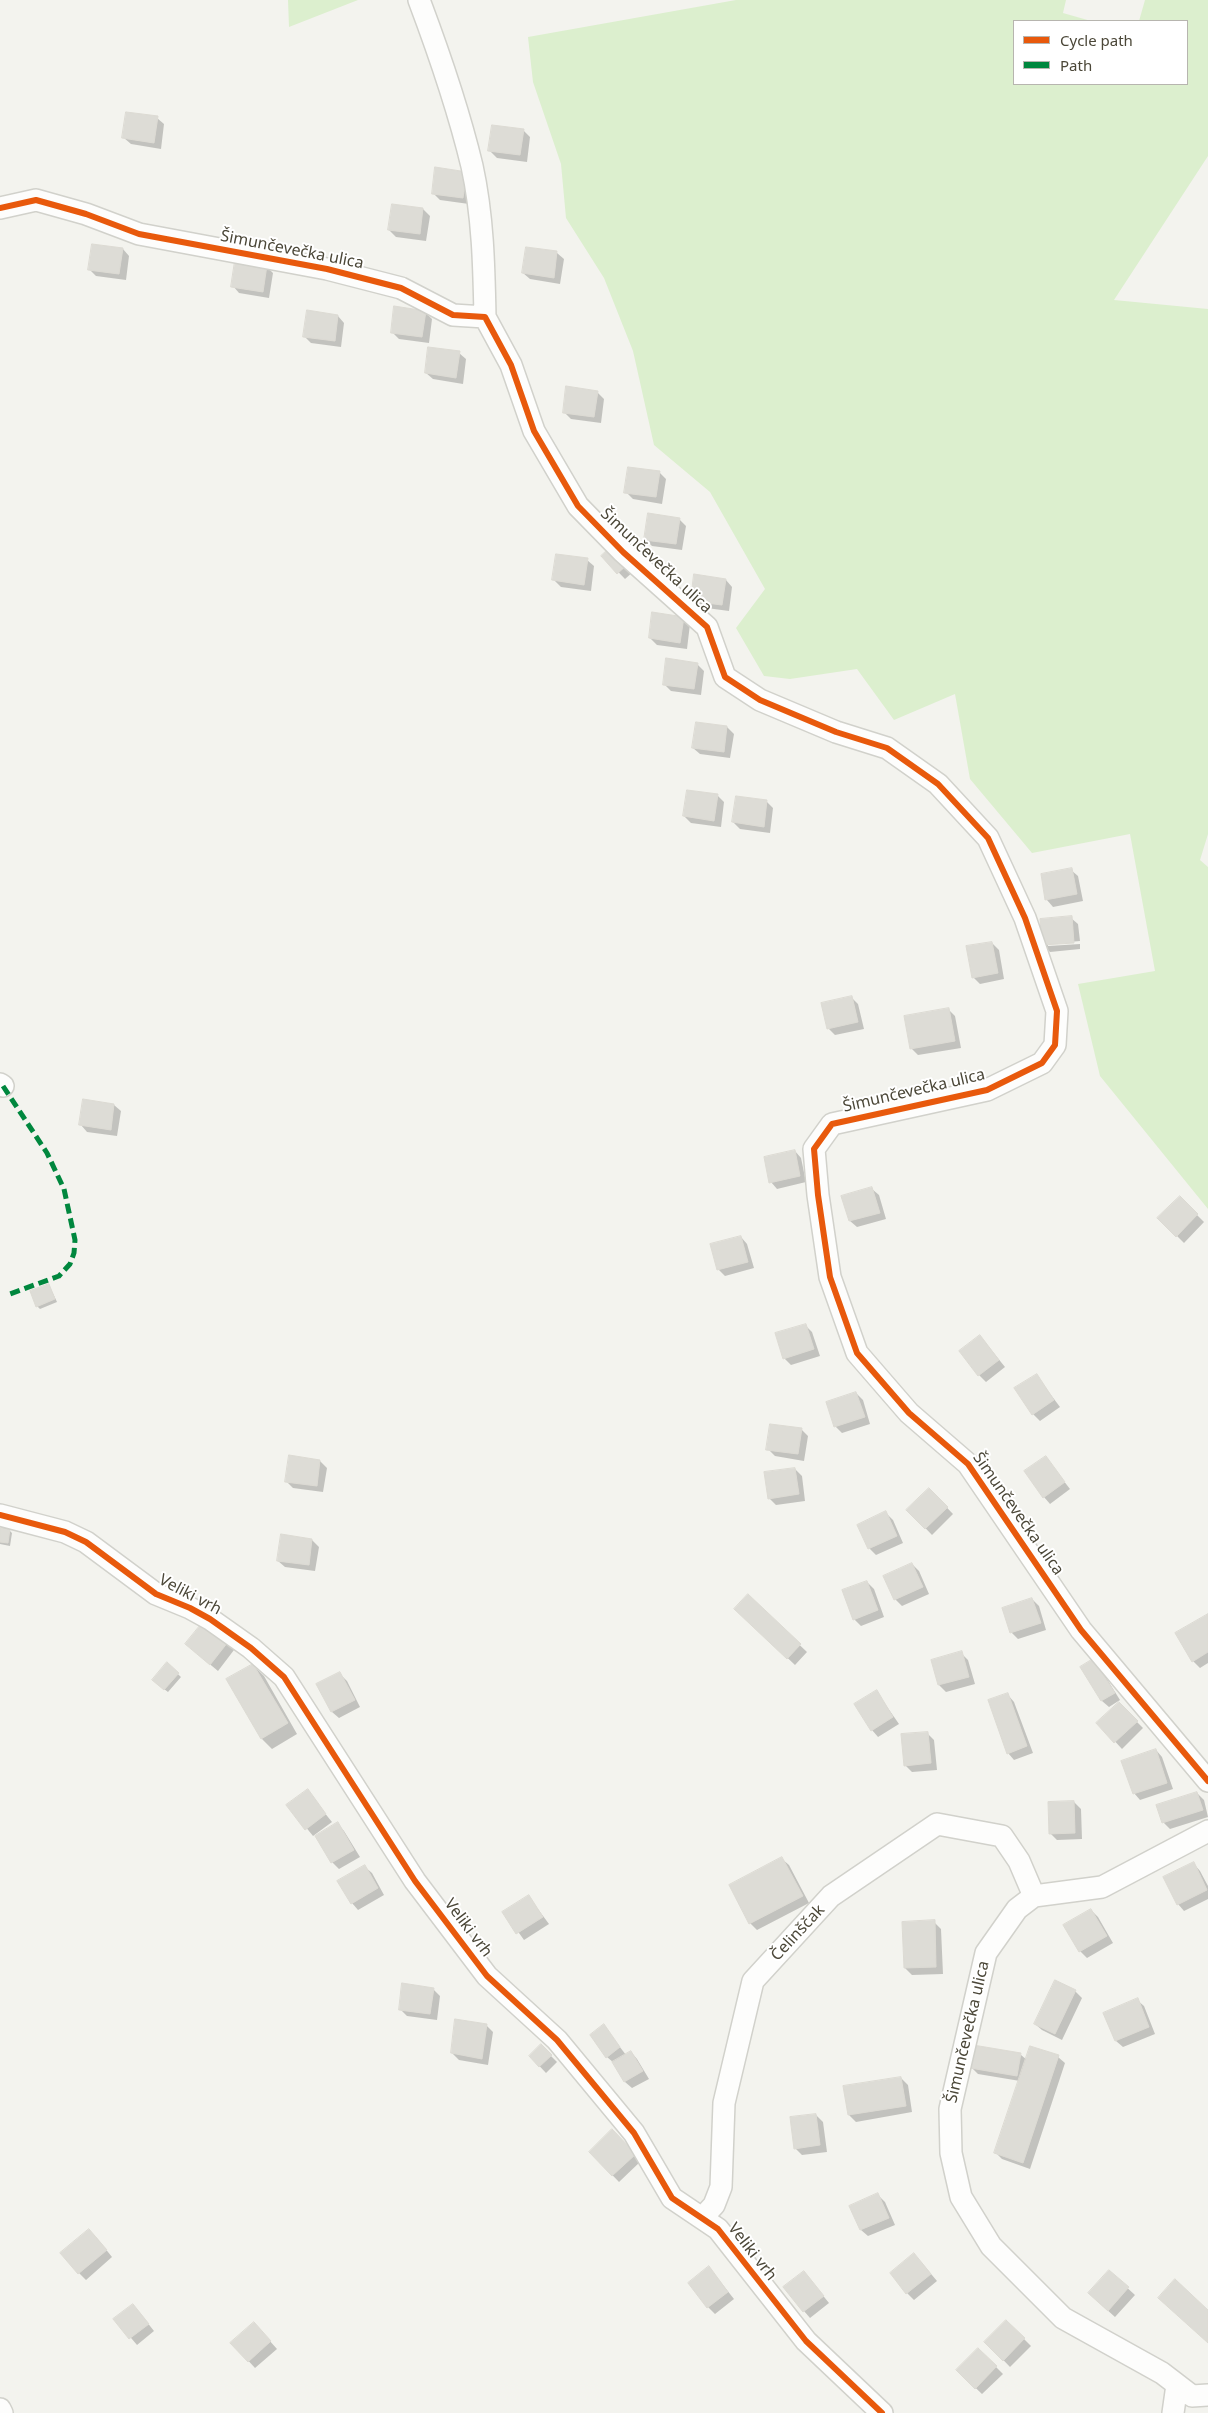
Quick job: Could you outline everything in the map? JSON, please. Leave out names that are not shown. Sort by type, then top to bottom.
[{"type":"street","name":"Šimunčevečka ulica","points":[[419,0],[436,43],[472,167],[484,250],[485,317],[511,364],[534,431],[578,506],[623,552],[707,627],[725,677],[760,700],[836,732],[887,748],[938,784],[988,838],[1025,918],[1057,1011],[1055,1045],[1042,1063],[987,1090],[832,1124],[814,1148],[818,1195],[830,1277],[857,1353],[909,1413],[968,1464],[1081,1630],[1208,1782]]},
{"type":"street","name":"Šimunčevečka ulica","points":[[0,208],[36,200],[86,214],[139,234],[336,271],[401,288],[453,315],[485,317]]},
{"type":"street","name":"Veliki vrh","points":[[0,1515],[66,1532],[86,1542],[156,1594],[190,1608],[216,1624],[251,1648],[284,1677],[415,1881],[487,1976],[557,2040],[628,2126],[672,2198],[703,2217],[718,2229],[806,2341],[882,2413]]},
{"type":"street","name":"Čelinščak","points":[[703,2217],[714,2205],[721,2187],[724,2103],[753,1981],[831,1896],[937,1824],[1002,1836],[1019,1861],[1034,1896]]},
{"type":"street","points":[[1034,1896],[1102,1887],[1208,1831]]},
{"type":"street","name":"Šimunčevečka ulica","points":[[1034,1896],[1017,1910],[986,1953],[950,2109],[951,2153],[961,2197],[991,2246],[1063,2318],[1162,2373],[1192,2396],[1208,2395]]},
{"type":"street","points":[[1173,2413],[1177,2385]]},
{"type":"street","points":[[0,2409],[2,2413]]},
{"type":"green space","points":[[288,0],[358,0],[289,27]]},
{"type":"green space","points":[[736,0],[1066,0],[1063,13],[1088,20],[1013,20],[1013,85],[1188,85],[1188,20],[1139,20],[1145,0],[1208,0],[1208,156],[1114,300],[1208,309],[1208,834],[1200,860],[1208,867],[1208,1209],[1100,1076],[1078,984],[1155,971],[1130,834],[1032,853],[970,779],[955,694],[894,720],[857,669],[790,679],[764,676],[736,628],[765,589],[710,492],[654,445],[633,351],[604,278],[566,218],[561,164],[533,82],[528,37]]},
{"type":"building","points":[[126,112],[158,116],[154,143],[122,138]]},
{"type":"building","points":[[492,125],[524,129],[520,155],[488,151]]},
{"type":"building","points":[[435,167],[467,172],[463,198],[432,194]]},
{"type":"building","points":[[392,204],[423,208],[420,234],[388,230]]},
{"type":"building","points":[[92,244],[123,248],[119,274],[88,270]]},
{"type":"building","points":[[526,247],[557,251],[554,278],[522,273]]},
{"type":"building","points":[[235,261],[267,265],[263,292],[231,287]]},
{"type":"building","points":[[394,306],[426,311],[422,337],[391,333]]},
{"type":"building","points":[[307,310],[338,315],[335,341],[303,337]]},
{"type":"building","points":[[428,347],[460,351],[456,378],[425,373]]},
{"type":"building","points":[[566,386],[598,391],[594,417],[563,413]]},
{"type":"building","points":[[628,467],[660,471],[656,497],[624,493]]},
{"type":"building","points":[[648,513],[680,518],[676,544],[644,540]]},
{"type":"building","points":[[612,546],[628,564],[617,574],[601,556]]},
{"type":"building","points":[[556,554],[588,558],[584,585],[552,580]]},
{"type":"building","points":[[694,574],[726,579],[722,605],[691,601]]},
{"type":"building","points":[[652,612],[684,617],[680,643],[649,638]]},
{"type":"building","points":[[666,658],[698,663],[694,689],[663,685]]},
{"type":"building","points":[[696,722],[727,726],[724,752],[692,748]]},
{"type":"building","points":[[687,790],[718,794],[714,821],[683,816]]},
{"type":"building","points":[[736,796],[767,800],[764,827],[732,822]]},
{"type":"building","points":[[1072,868],[1077,894],[1045,900],[1041,874]]},
{"type":"building","points":[[1072,916],[1074,943],[1042,945],[1040,919]]},
{"type":"building","points":[[992,942],[998,973],[972,978],[966,946]]},
{"type":"building","points":[[852,996],[858,1022],[827,1029],[821,1003]]},
{"type":"building","points":[[949,1008],[955,1041],[910,1049],[904,1016]]},
{"type":"building","points":[[83,1099],[114,1104],[111,1130],[79,1125]]},
{"type":"building","points":[[795,1150],[800,1176],[769,1183],[764,1157]]},
{"type":"building","points":[[872,1187],[880,1213],[849,1221],[841,1196]]},
{"type":"building","points":[[1180,1196],[1198,1214],[1176,1237],[1157,1218]]},
{"type":"building","points":[[741,1236],[748,1262],[717,1270],[710,1244]]},
{"type":"building","points":[[49,1284],[55,1299],[36,1307],[30,1291]]},
{"type":"building","points":[[806,1324],[814,1349],[783,1359],[775,1333]]},
{"type":"building","points":[[980,1335],[999,1360],[978,1376],[959,1351]]},
{"type":"building","points":[[1037,1374],[1054,1400],[1032,1415],[1014,1388]]},
{"type":"building","points":[[856,1392],[865,1417],[834,1427],[826,1402]]},
{"type":"building","points":[[770,1424],[802,1428],[798,1454],[766,1450]]},
{"type":"building","points":[[289,1455],[320,1460],[317,1486],[285,1482]]},
{"type":"building","points":[[1046,1456],[1065,1482],[1043,1498],[1024,1471]]},
{"type":"building","points":[[795,1468],[799,1494],[768,1499],[764,1472]]},
{"type":"building","points":[[929,1488],[948,1507],[925,1529],[906,1510]]},
{"type":"building","points":[[886,1511],[897,1536],[868,1549],[857,1525]]},
{"type":"building","points":[[0,1528],[10,1529],[8,1543],[0,1542]]},
{"type":"building","points":[[281,1534],[312,1539],[309,1565],[277,1561]]},
{"type":"building","points":[[912,1563],[923,1587],[894,1600],[883,1576]]},
{"type":"building","points":[[867,1581],[878,1610],[853,1620],[842,1590]]},
{"type":"building","points":[[748,1594],[801,1644],[787,1659],[734,1609]]},
{"type":"building","points":[[1032,1598],[1041,1623],[1010,1633],[1002,1608]]},
{"type":"building","points":[[1208,1614],[1208,1652],[1192,1662],[1175,1633]]},
{"type":"building","points":[[203,1622],[228,1642],[210,1665],[185,1644]]},
{"type":"building","points":[[962,1651],[969,1677],[938,1685],[931,1660]]},
{"type":"building","points":[[1093,1659],[1115,1693],[1101,1701],[1080,1667]]},
{"type":"building","points":[[167,1662],[179,1673],[164,1690],[152,1680]]},
{"type":"building","points":[[253,1664],[288,1723],[261,1739],[226,1679]]},
{"type":"building","points":[[340,1672],[355,1700],[331,1712],[316,1684]]},
{"type":"building","points":[[877,1690],[893,1717],[871,1731],[854,1704]]},
{"type":"building","points":[[1008,1693],[1027,1746],[1007,1754],[988,1700]]},
{"type":"building","points":[[1119,1702],[1138,1721],[1114,1743],[1096,1723]]},
{"type":"building","points":[[928,1732],[931,1763],[904,1766],[901,1734]]},
{"type":"building","points":[[1156,1749],[1167,1783],[1133,1794],[1121,1761]]},
{"type":"building","points":[[308,1789],[326,1814],[305,1830],[286,1805]]},
{"type":"building","points":[[1197,1792],[1203,1810],[1162,1823],[1156,1805]]},
{"type":"building","points":[[1074,1801],[1075,1833],[1049,1834],[1048,1802]]},
{"type":"building","points":[[338,1822],[354,1850],[331,1863],[315,1836]]},
{"type":"building","points":[[782,1857],[803,1896],[749,1924],[729,1885]]},
{"type":"building","points":[[1194,1862],[1207,1890],[1177,1905],[1163,1877]]},
{"type":"building","points":[[365,1865],[378,1888],[351,1904],[337,1881]]},
{"type":"building","points":[[529,1895],[543,1917],[516,1934],[502,1912]]},
{"type":"building","points":[[1091,1909],[1107,1936],[1079,1952],[1063,1925]]},
{"type":"building","points":[[935,1920],[936,1967],[904,1968],[902,1922]]},
{"type":"building","points":[[1055,1980],[1076,1990],[1055,2034],[1034,2024]]},
{"type":"building","points":[[402,1983],[434,1988],[430,2014],[399,2010]]},
{"type":"building","points":[[1138,1998],[1149,2027],[1115,2041],[1103,2013]]},
{"type":"building","points":[[455,2019],[487,2024],[482,2059],[451,2053]]},
{"type":"building","points":[[604,2024],[620,2047],[606,2058],[590,2035]]},
{"type":"building","points":[[541,2044],[552,2055],[539,2067],[529,2056]]},
{"type":"building","points":[[973,2045],[1021,2053],[1017,2076],[970,2068]]},
{"type":"building","points":[[1030,2046],[1059,2055],[1023,2163],[994,2153]]},
{"type":"building","points":[[631,2051],[643,2071],[624,2082],[612,2062]]},
{"type":"building","points":[[901,2077],[906,2106],[848,2115],[843,2086]]},
{"type":"building","points":[[816,2114],[820,2145],[794,2149],[790,2117]]},
{"type":"building","points":[[612,2129],[636,2154],[612,2176],[589,2152]]},
{"type":"building","points":[[878,2193],[889,2218],[860,2230],[849,2206]]},
{"type":"building","points":[[89,2229],[107,2250],[78,2274],[60,2253]]},
{"type":"building","points":[[914,2253],[931,2274],[906,2294],[890,2273]]},
{"type":"building","points":[[709,2266],[728,2292],[707,2308],[688,2283]]},
{"type":"building","points":[[1109,2270],[1129,2287],[1108,2311],[1088,2293]]},
{"type":"building","points":[[804,2271],[824,2296],[803,2312],[783,2287]]},
{"type":"building","points":[[1175,2279],[1208,2310],[1208,2343],[1158,2298]]},
{"type":"building","points":[[133,2304],[149,2324],[129,2339],[113,2319]]},
{"type":"building","points":[[1006,2320],[1025,2338],[1003,2361],[984,2342]]},
{"type":"building","points":[[254,2322],[271,2341],[248,2362],[230,2343]]},
{"type":"building","points":[[978,2348],[997,2366],[975,2389],[956,2370]]},
{"type":"marked path","points":[[3,1086],[47,1153],[64,1189],[75,1240],[74,1253],[70,1264],[59,1276],[7,1295]]},
{"type":"cycle path","points":[[0,208],[36,200],[86,214],[139,234],[327,269],[401,288],[453,315],[485,317],[511,365],[534,431],[578,506],[623,552],[707,627],[725,677],[760,700],[836,732],[887,748],[938,784],[988,838],[1025,918],[1057,1011],[1055,1045],[1042,1063],[987,1090],[832,1124],[814,1149],[818,1195],[830,1277],[857,1353],[909,1413],[968,1464],[1081,1630],[1208,1781]]},
{"type":"cycle path","points":[[0,1515],[65,1532],[86,1542],[156,1594],[190,1608],[210,1619],[251,1648],[284,1677],[415,1881],[487,1976],[557,2040],[634,2133],[672,2198],[718,2229],[806,2341],[882,2413]]}]
